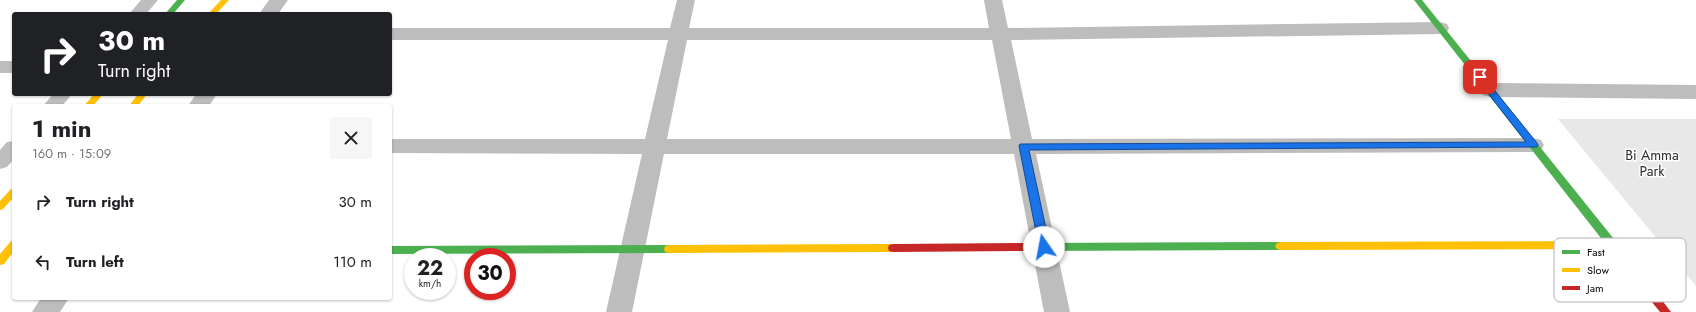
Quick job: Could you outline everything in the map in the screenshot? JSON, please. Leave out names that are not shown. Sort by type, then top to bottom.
[{"type":"street","points":[[171,12],[181,0]]},
{"type":"street","points":[[214,12],[225,0]]},
{"type":"street","points":[[270,12],[279,0]]},
{"type":"street","points":[[619,312],[686,0]]},
{"type":"street","points":[[993,0],[1057,312]]},
{"type":"street","points":[[1418,0],[1607,238]]},
{"type":"street","points":[[392,34],[1000,34],[1440,28]]},
{"type":"street","points":[[0,67],[12,67]]},
{"type":"street","points":[[1490,90],[1696,92]]},
{"type":"street","points":[[90,104],[97,96]]},
{"type":"street","points":[[135,104],[141,96]]},
{"type":"street","points":[[392,146],[1533,145]]},
{"type":"street","points":[[0,207],[12,193]]},
{"type":"street","points":[[392,250],[1554,245]]},
{"type":"street","points":[[45,312],[54,300]]},
{"type":"street","points":[[1658,302],[1666,312]]},
{"type":"lane","points":[[139,12],[150,0]]},
{"type":"lane","points":[[54,104],[61,96]]},
{"type":"lane","points":[[0,162],[12,149]]},
{"type":"green space","name":"Bi Amma Park","points":[[1558,119],[1696,119],[1696,286],[1686,274],[1686,238],[1656,238]]},
{"type":"traffic: fast","points":[[171,12],[181,0]]},
{"type":"traffic: fast","points":[[1418,0],[1607,238]]},
{"type":"traffic: fast","points":[[1022,247],[1280,246]]},
{"type":"traffic: fast","points":[[392,250],[669,249]]},
{"type":"traffic: slow","points":[[214,12],[225,0]]},
{"type":"traffic: slow","points":[[90,104],[97,96]]},
{"type":"traffic: slow","points":[[135,104],[141,96]]},
{"type":"traffic: slow","points":[[0,207],[12,193]]},
{"type":"traffic: slow","points":[[1280,246],[1554,245]]},
{"type":"traffic: slow","points":[[0,261],[12,246]]},
{"type":"traffic: slow","points":[[669,249],[893,248]]},
{"type":"traffic: jam","points":[[893,248],[1022,247]]},
{"type":"traffic: jam","points":[[1658,302],[1666,312]]},
{"type":"route","points":[[1044,247],[1024,146],[1533,145],[1480,77]]}]
